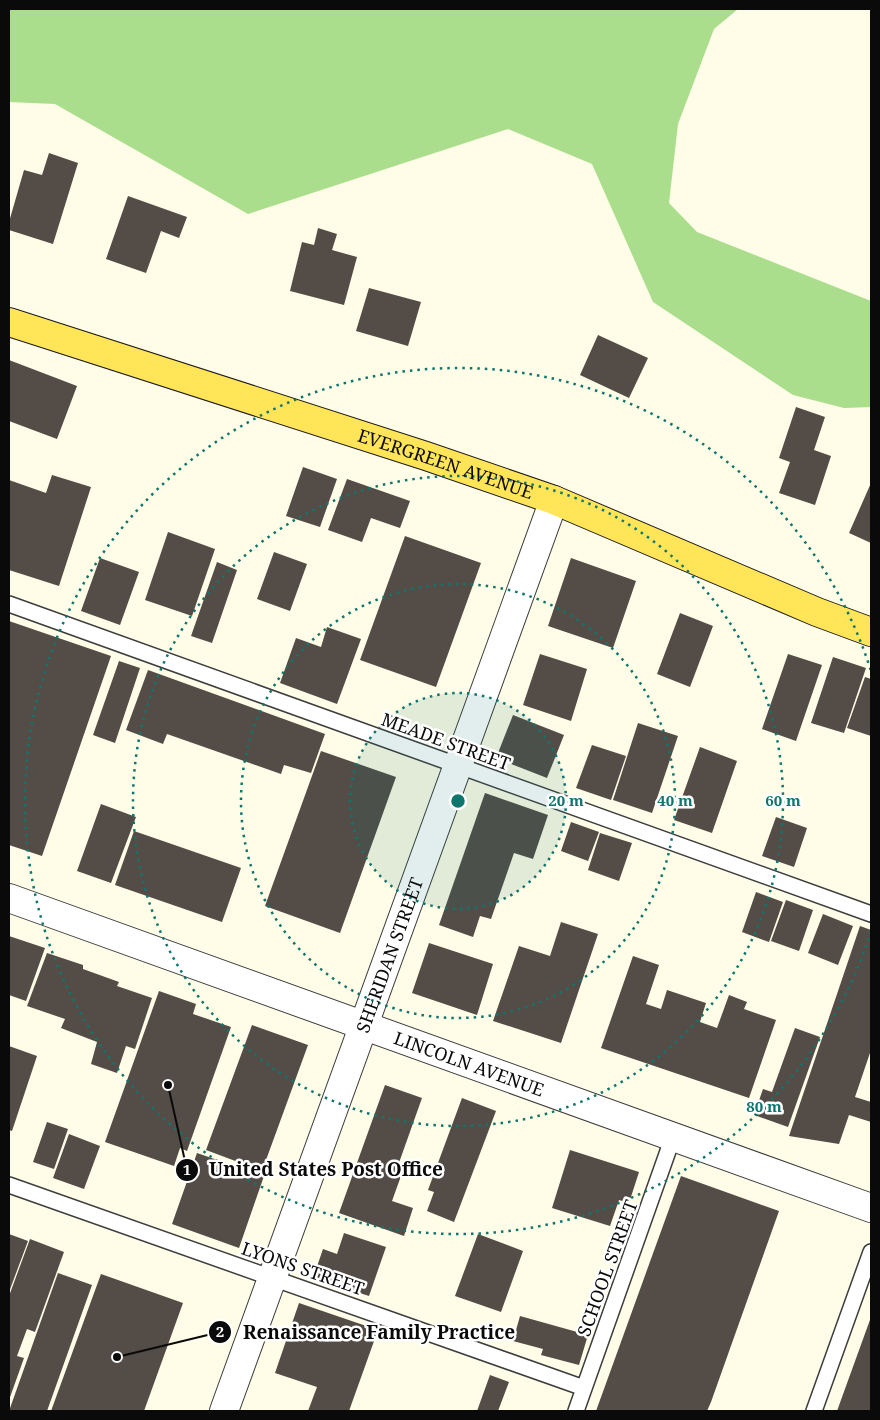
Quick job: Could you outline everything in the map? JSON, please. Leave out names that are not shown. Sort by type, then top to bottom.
[{"type":"main road","name":"EVERGREEN AVENUE","points":[[9,322],[426,456],[554,500],[808,608],[871,632]]},
{"type":"street","name":"SHERIDAN STREET","points":[[224,1411],[554,500]]},
{"type":"street","name":"LINCOLN AVENUE","points":[[9,898],[871,1208]]},
{"type":"lane","name":"MEADE STREET","points":[[9,604],[871,914]]},
{"type":"lane","name":"SCHOOL STREET","points":[[576,1411],[673,1137]]},
{"type":"lane","name":"LYONS STREET","points":[[9,1185],[272,1276],[584,1388]]},
{"type":"lane","points":[[814,1411],[871,1252]]},
{"type":"green space","points":[[9,9],[738,9],[714,29],[678,124],[669,203],[697,232],[871,301],[871,407],[844,408],[793,395],[653,302],[592,164],[508,129],[248,214],[55,104],[9,102]]},
{"type":"building","points":[[49,153],[78,163],[53,244],[9,230],[9,222],[24,170],[42,175]]},
{"type":"building","points":[[128,196],[187,217],[179,238],[161,231],[146,273],[106,259]]},
{"type":"building","points":[[318,228],[337,234],[332,250],[357,257],[344,305],[290,291],[302,242],[314,245]]},
{"type":"building","points":[[369,288],[421,302],[408,346],[356,331]]},
{"type":"building","points":[[598,335],[648,358],[629,398],[580,375]]},
{"type":"building","points":[[9,360],[77,386],[57,439],[9,421]]},
{"type":"building","points":[[796,407],[825,417],[814,450],[831,456],[815,505],[779,493],[790,462],[779,458]]},
{"type":"building","points":[[303,467],[337,479],[320,527],[286,516]]},
{"type":"building","points":[[52,475],[91,487],[59,586],[9,570],[9,480],[46,493]]},
{"type":"building","points":[[347,479],[410,501],[400,528],[371,518],[362,542],[328,530]]},
{"type":"building","points":[[871,483],[871,543],[849,533]]},
{"type":"building","points":[[168,532],[215,549],[192,616],[145,600]]},
{"type":"building","points":[[405,536],[481,563],[436,687],[360,660]]},
{"type":"building","points":[[274,552],[307,564],[290,611],[257,599]]},
{"type":"building","points":[[100,558],[139,572],[120,625],[81,611]]},
{"type":"building","points":[[571,558],[636,581],[613,648],[548,626]]},
{"type":"building","points":[[217,562],[237,570],[212,643],[191,636]]},
{"type":"building","points":[[680,613],[713,626],[690,687],[657,674]]},
{"type":"building","points":[[9,621],[111,656],[42,856],[9,845]]},
{"type":"building","points":[[327,627],[361,639],[337,704],[280,683],[296,638],[321,647]]},
{"type":"building","points":[[540,654],[587,669],[571,721],[523,705]]},
{"type":"building","points":[[788,654],[822,665],[796,741],[762,729]]},
{"type":"building","points":[[833,657],[866,668],[844,733],[811,723]]},
{"type":"building","points":[[119,661],[140,668],[115,743],[93,735]]},
{"type":"building","points":[[148,670],[325,734],[311,773],[284,765],[281,774],[167,734],[163,744],[126,730]]},
{"type":"building","points":[[865,677],[871,679],[871,736],[847,728]]},
{"type":"building","points":[[513,715],[564,735],[547,778],[496,758]]},
{"type":"building","points":[[638,723],[678,736],[652,813],[613,800]]},
{"type":"building","points":[[592,745],[626,756],[611,800],[576,788]]},
{"type":"building","points":[[700,747],[737,761],[712,833],[674,820]]},
{"type":"building","points":[[321,751],[396,777],[340,933],[265,906]]},
{"type":"building","points":[[485,793],[548,815],[533,859],[514,853],[491,919],[480,916],[473,937],[439,925]]},
{"type":"building","points":[[101,804],[136,817],[111,883],[77,871]]},
{"type":"building","points":[[776,817],[807,828],[794,867],[762,856]]},
{"type":"building","points":[[571,822],[599,832],[588,861],[561,851]]},
{"type":"building","points":[[134,831],[241,868],[222,922],[115,885]]},
{"type":"building","points":[[600,833],[632,843],[619,881],[588,870]]},
{"type":"building","points":[[756,892],[783,902],[769,942],[742,932]]},
{"type":"building","points":[[786,900],[813,910],[799,951],[771,941]]},
{"type":"building","points":[[823,914],[853,926],[838,965],[808,953]]},
{"type":"building","points":[[561,922],[598,934],[561,1043],[493,1021],[519,946],[550,956]]},
{"type":"building","points":[[860,926],[871,930],[871,1050],[855,1097],[871,1102],[871,1122],[849,1115],[839,1144],[789,1136]]},
{"type":"building","points":[[9,936],[45,948],[26,1001],[9,995]]},
{"type":"building","points":[[429,943],[493,964],[477,1015],[412,993]]},
{"type":"building","points":[[47,953],[83,965],[83,969],[119,982],[117,986],[152,998],[135,1049],[126,1046],[117,1073],[91,1064],[97,1042],[61,1028],[65,1019],[27,1006]]},
{"type":"building","points":[[633,956],[659,965],[646,1004],[661,1009],[667,990],[706,1003],[700,1022],[717,1028],[729,995],[747,1002],[744,1009],[776,1020],[749,1098],[601,1048]]},
{"type":"building","points":[[159,991],[196,1004],[193,1014],[231,1027],[187,1151],[180,1148],[174,1166],[105,1142]]},
{"type":"building","points":[[252,1025],[308,1045],[262,1171],[206,1150]]},
{"type":"building","points":[[795,1028],[820,1037],[788,1127],[754,1115],[763,1089],[772,1092]]},
{"type":"building","points":[[9,1046],[37,1056],[12,1131],[9,1130]]},
{"type":"building","points":[[385,1085],[422,1098],[395,1174],[401,1176],[392,1201],[413,1208],[404,1236],[339,1213]]},
{"type":"building","points":[[462,1098],[496,1111],[454,1222],[427,1211],[434,1192],[428,1190]]},
{"type":"building","points":[[47,1122],[68,1129],[54,1169],[33,1162]]},
{"type":"building","points":[[69,1134],[100,1146],[84,1189],[53,1178]]},
{"type":"building","points":[[570,1150],[639,1172],[629,1203],[619,1200],[610,1226],[552,1208]]},
{"type":"building","points":[[197,1153],[264,1176],[239,1248],[172,1224]]},
{"type":"building","points":[[681,1176],[779,1211],[711,1402],[707,1411],[596,1411]]},
{"type":"building","points":[[344,1233],[386,1247],[369,1296],[313,1278],[323,1249],[337,1254]]},
{"type":"building","points":[[9,1234],[28,1241],[9,1292]]},
{"type":"building","points":[[478,1234],[523,1251],[501,1312],[455,1296]]},
{"type":"building","points":[[30,1239],[64,1252],[35,1332],[27,1329],[17,1356],[24,1358],[9,1400],[9,1296]]},
{"type":"building","points":[[58,1273],[92,1285],[47,1411],[9,1411]]},
{"type":"building","points":[[101,1274],[183,1303],[144,1411],[51,1411]]},
{"type":"building","points":[[299,1303],[378,1330],[349,1411],[308,1411],[317,1387],[275,1373]]},
{"type":"building","points":[[520,1316],[588,1335],[579,1365],[541,1355],[543,1349],[513,1341]]},
{"type":"building","points":[[871,1317],[871,1411],[837,1411]]},
{"type":"building","points":[[490,1375],[509,1382],[498,1411],[477,1411]]},
{"type":"place","name":"United States Post Office","points":[[168,1085]]},
{"type":"place","name":"Renaissance Family Practice","points":[[117,1357]]}]
